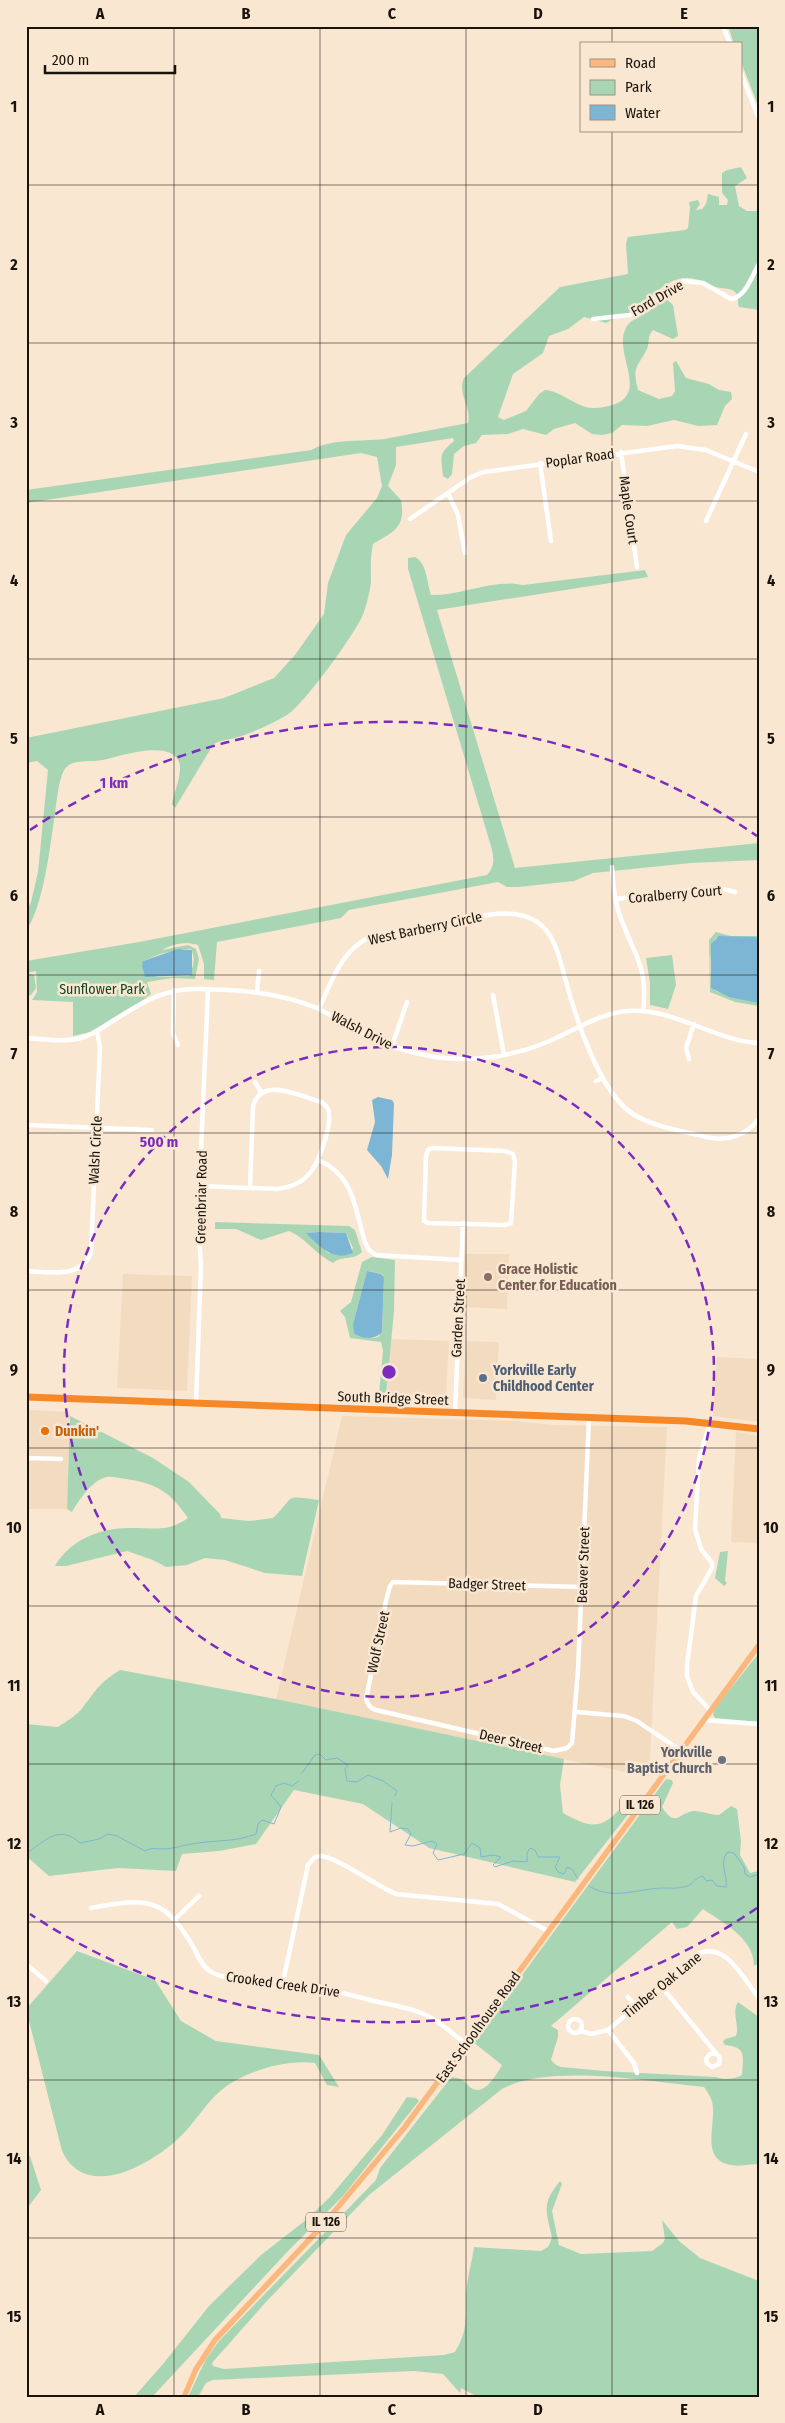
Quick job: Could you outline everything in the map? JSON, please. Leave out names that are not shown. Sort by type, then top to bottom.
[{"type":"highway","name":"South Bridge Street","points":[[26,1397],[710,1423],[759,1429]]},
{"type":"main road","name":"East Schoolhouse Road","points":[[184,2397],[196,2369],[215,2340],[354,2191],[404,2128],[702,1720],[759,1645]]},
{"type":"street","points":[[723,26],[729,42]]},
{"type":"street","points":[[742,76],[759,119]]},
{"type":"street","name":"Ford Drive","points":[[593,319],[630,315],[644,308],[683,281],[702,283],[731,299],[735,298],[743,292],[759,264]]},
{"type":"street","points":[[706,521],[746,434]]},
{"type":"street","name":"Poplar Road","points":[[410,519],[470,477],[484,472],[621,452],[670,446],[692,446],[759,472]]},
{"type":"street","name":"Maple Court","points":[[621,452],[637,568]]},
{"type":"street","points":[[540,463],[551,541]]},
{"type":"street","points":[[448,493],[458,515],[465,553]]},
{"type":"street","points":[[612,867],[616,899],[624,925],[641,963],[644,978],[643,1011]]},
{"type":"street","name":"Coralberry Court","points":[[616,899],[715,887],[734,892]]},
{"type":"street","name":"West Barberry Circle","points":[[319,1009],[346,956],[361,942],[372,937],[443,927],[502,913],[522,916],[537,922]]},
{"type":"street","points":[[541,917],[537,922],[553,940],[559,953],[571,1004],[580,1027],[603,1078],[617,1101],[636,1116],[705,1137],[732,1138],[749,1130],[759,1118]]},
{"type":"street","points":[[257,992],[259,971]]},
{"type":"street","points":[[174,990],[173,1033],[178,1045]]},
{"type":"street","name":"Walsh Drive","points":[[26,1038],[74,1040],[97,1032],[154,996],[174,990],[208,990],[257,992],[290,998],[319,1009],[372,1038],[392,1046],[417,1054],[446,1058],[474,1059],[504,1055],[545,1043],[615,1013],[643,1011],[659,1013],[741,1040],[759,1043]]},
{"type":"street","name":"Greenbriar Road","points":[[196,1404],[200,1266],[198,1220],[208,990]]},
{"type":"street","points":[[493,995],[504,1055]]},
{"type":"street","points":[[392,1046],[407,1002]]},
{"type":"street","points":[[689,1059],[686,1048],[694,1024]]},
{"type":"street","name":"Walsh Circle","points":[[26,1271],[68,1272],[86,1268],[91,1252],[100,1047],[97,1032]]},
{"type":"street","points":[[596,1081],[603,1078]]},
{"type":"street","points":[[255,1082],[261,1092]]},
{"type":"street","points":[[200,1186],[250,1188],[277,1189],[295,1186],[310,1174],[318,1160],[329,1119],[330,1107],[321,1102],[277,1089],[261,1092],[256,1097],[250,1188]]},
{"type":"street","points":[[26,1125],[152,1130]]},
{"type":"street","points":[[436,1148],[510,1151],[515,1162],[511,1223],[505,1225],[463,1223],[428,1223],[424,1221],[426,1156],[428,1150],[436,1148]]},
{"type":"street","points":[[318,1160],[334,1168],[342,1176],[350,1190],[365,1242],[369,1250],[376,1256],[461,1260]]},
{"type":"street","name":"Garden Street","points":[[454,1412],[463,1223]]},
{"type":"street","name":"Beaver Street","points":[[576,1712],[589,1418]]},
{"type":"street","points":[[710,1423],[699,1458],[695,1529],[701,1549],[712,1564],[712,1568],[696,1596],[687,1665],[690,1686],[695,1696],[710,1710]]},
{"type":"street","points":[[26,1458],[61,1460]]},
{"type":"street","name":"Badger Street","points":[[393,1582],[582,1587]]},
{"type":"street","name":"Wolf Street","points":[[367,1703],[366,1699],[390,1586],[393,1582]]},
{"type":"street","name":"Deer Street","points":[[367,1703],[370,1708],[376,1710],[554,1751],[567,1748],[572,1742],[576,1712]]},
{"type":"street","points":[[576,1712],[624,1716],[637,1721],[680,1750]]},
{"type":"street","points":[[702,1720],[759,1724]]},
{"type":"street","points":[[283,1982],[308,1865],[314,1858],[320,1856],[333,1858],[380,1888],[396,1894],[498,1904],[548,1931]]},
{"type":"street","points":[[176,1919],[200,1896]]},
{"type":"street","name":"Crooked Creek Drive","points":[[91,1908],[135,1901],[156,1907],[176,1919],[203,1965],[212,1973],[230,1978],[283,1982],[348,1994],[419,2012],[432,2018],[466,2044]]},
{"type":"street","name":"Timber Oak Lane","points":[[608,2030],[635,2005],[661,1986],[698,1954],[712,1950],[722,1954],[759,1998]]},
{"type":"street","points":[[26,1964],[46,1981]]},
{"type":"street","points":[[661,1986],[714,2054]]},
{"type":"street","points":[[628,1997],[635,2005]]},
{"type":"street","points":[[580,2030],[590,2034],[608,2030],[634,2063],[637,2073]]},
{"type":"shaded area","name":"Grace Holistic Center for Education","points":[[465,1254],[509,1254],[507,1309],[462,1307]]},
{"type":"shaded area","points":[[123,1274],[192,1276],[187,1391],[117,1388]]},
{"type":"shaded area","points":[[389,1339],[449,1341],[446,1397],[387,1395]]},
{"type":"shaded area","name":"Yorkville Early Childhood Center","points":[[466,1341],[499,1342],[496,1400],[464,1398]]},
{"type":"shaded area","points":[[717,1357],[759,1359],[759,1422],[713,1416]]},
{"type":"shaded area","points":[[26,1410],[70,1412],[67,1509],[26,1509]]},
{"type":"shaded area","points":[[342,1416],[517,1421],[553,1425],[667,1427],[649,1777],[276,1699]]},
{"type":"shaded area","points":[[736,1432],[759,1436],[759,1543],[731,1542]]},
{"type":"green space","points":[[728,26],[759,26],[759,108],[742,65],[742,42],[733,42]]},
{"type":"green space","points":[[741,167],[747,178],[735,186],[739,206],[747,211],[759,211],[759,261],[749,279],[759,268],[759,310],[739,307],[738,296],[733,290],[685,278],[665,285],[637,309],[606,323],[584,317],[568,329],[549,336],[543,353],[513,374],[498,417],[504,420],[526,411],[539,394],[545,390],[558,393],[588,408],[614,405],[625,398],[629,389],[629,378],[623,341],[625,330],[631,321],[648,312],[659,299],[664,297],[673,305],[678,336],[673,339],[653,330],[651,332],[647,349],[636,368],[635,376],[638,390],[659,399],[672,396],[675,391],[673,363],[676,361],[686,378],[709,384],[719,390],[731,392],[732,399],[725,406],[717,425],[698,426],[674,420],[647,426],[622,425],[612,433],[602,435],[592,434],[575,423],[554,429],[546,435],[523,429],[508,434],[482,435],[476,443],[464,446],[454,454],[452,474],[448,479],[443,476],[442,456],[445,449],[454,441],[453,438],[396,447],[396,465],[388,486],[401,500],[402,517],[400,523],[392,532],[373,544],[371,582],[364,612],[352,634],[317,683],[305,698],[287,715],[255,731],[213,745],[175,808],[172,804],[180,766],[174,755],[166,751],[144,751],[69,765],[63,772],[59,786],[48,862],[39,903],[33,919],[26,930],[26,911],[31,902],[38,872],[48,770],[37,761],[26,763],[26,738],[224,698],[274,678],[295,655],[324,614],[328,583],[346,535],[377,498],[382,486],[377,457],[361,453],[26,503],[26,490],[311,450],[337,442],[384,439],[468,423],[469,417],[462,390],[464,378],[560,287],[628,274],[626,243],[628,237],[685,230],[688,228],[689,202],[698,200],[700,204],[696,210],[702,209],[706,204],[708,194],[719,197],[719,205],[727,205],[728,200],[722,193],[722,173]]},
{"type":"green space","name":"Sunflower Park","points":[[415,557],[422,564],[431,595],[442,595],[489,585],[512,583],[523,585],[645,570],[648,577],[437,610],[515,868],[759,843],[759,860],[691,863],[593,873],[574,881],[519,887],[507,887],[498,882],[349,910],[341,918],[217,942],[214,980],[204,979],[204,964],[198,945],[184,943],[170,946],[162,950],[188,945],[196,949],[199,959],[195,979],[172,978],[147,982],[151,994],[143,1000],[90,1032],[73,1036],[73,1002],[32,1000],[37,992],[36,971],[27,973],[34,975],[36,988],[31,995],[26,996],[26,993],[29,992],[28,978],[26,978],[26,961],[139,942],[487,875],[493,861],[491,847],[408,569],[408,558]],"holes":[[[191,949],[193,963],[189,976],[157,977],[143,971],[143,961],[160,954]]]},
{"type":"green space","points":[[716,932],[731,936],[759,936],[759,939],[755,937],[716,938],[713,942],[710,969],[711,988],[718,992],[759,1003],[759,1006],[735,1002],[710,992],[709,940]]},
{"type":"green space","points":[[672,955],[676,985],[668,1009],[650,1005],[650,983],[646,958]]},
{"type":"green space","points":[[215,1222],[349,1226],[355,1230],[362,1252],[359,1255],[340,1259],[333,1263],[289,1231],[261,1240],[236,1229],[215,1229]],"holes":[[[307,1233],[346,1233],[353,1248],[349,1255],[328,1253]]]},
{"type":"green space","points":[[372,1257],[395,1260],[394,1311],[386,1396],[379,1393],[383,1351],[381,1342],[350,1338],[345,1317],[340,1311],[351,1302],[362,1262]],"holes":[[[367,1271],[382,1274],[384,1277],[382,1332],[378,1337],[372,1338],[353,1324]]]},
{"type":"green space","points":[[70,1416],[153,1458],[189,1482],[220,1514],[221,1518],[249,1521],[273,1518],[291,1499],[319,1500],[302,1576],[265,1573],[225,1560],[205,1558],[187,1565],[166,1567],[153,1560],[127,1551],[66,1566],[55,1566],[61,1557],[78,1542],[99,1532],[121,1528],[155,1529],[168,1527],[188,1518],[169,1496],[155,1487],[137,1481],[112,1477],[101,1479],[91,1486],[72,1512],[67,1509]]},
{"type":"green space","points":[[728,1551],[725,1581],[727,1583],[724,1586],[715,1578],[720,1552]]},
{"type":"green space","points":[[759,1653],[759,1722],[715,1718],[713,1714],[715,1708]]},
{"type":"green space","points":[[120,1670],[276,1699],[564,1759],[560,1785],[563,1813],[585,1823],[600,1824],[607,1821],[629,1799],[633,1800],[634,1807],[575,1882],[429,1848],[363,1804],[294,1790],[256,1844],[219,1851],[182,1854],[176,1871],[118,1868],[49,1876],[26,1856],[26,1724],[58,1727],[78,1713],[95,1691]]},
{"type":"green space","points":[[666,1779],[672,1780],[673,1783],[662,1807],[671,1817],[678,1818],[694,1811],[719,1815],[731,1806],[737,1809],[741,1841],[740,1855],[750,1873],[759,1871],[759,1963],[754,1966],[753,1956],[749,1947],[736,1932],[703,1909],[687,1927],[677,1929],[672,1922],[551,2026],[558,2030],[558,2037],[551,2060],[561,2067],[604,2071],[726,2079],[736,2077],[742,2075],[742,2054],[737,2048],[725,2045],[723,2042],[725,2039],[736,2036],[735,2010],[738,2002],[759,2017],[759,2164],[734,2166],[722,2162],[716,2157],[713,2151],[711,2135],[713,2106],[704,2087],[601,2076],[546,2077],[522,2081],[502,2089],[369,2195],[265,2303],[212,2363],[213,2366],[224,2369],[444,2355],[455,2352],[462,2338],[465,2326],[466,2291],[474,2247],[541,2251],[548,2247],[552,2238],[547,2215],[547,2203],[560,2181],[562,2184],[552,2211],[559,2245],[581,2254],[652,2251],[663,2243],[665,2239],[662,2220],[679,2241],[700,2258],[759,2281],[759,2397],[482,2397],[461,2388],[460,2393],[443,2374],[414,2371],[213,2380],[206,2383],[198,2397],[188,2397],[206,2359],[219,2341],[376,2180],[380,2168],[449,2080],[453,2077],[461,2079],[473,2089],[478,2090],[487,2086],[494,2078],[502,2065],[473,2042]]},
{"type":"green space","points":[[77,1951],[155,1980],[181,2021],[216,2041],[319,2055],[339,2087],[327,2085],[315,2063],[281,2064],[258,2070],[221,2090],[184,2133],[157,2156],[122,2173],[104,2176],[88,2175],[73,2167],[62,2151],[26,2009]]},
{"type":"green space","points":[[407,2097],[416,2098],[419,2101],[343,2196],[289,2250],[152,2397],[134,2397],[209,2306],[261,2255],[306,2220],[329,2198],[382,2135]]},
{"type":"green space","points":[[26,2153],[30,2156],[41,2190],[26,2210]]},
{"type":"water","points":[[719,936],[755,937],[759,939],[759,1003],[729,997],[711,988],[711,944]]},
{"type":"water","points":[[178,949],[192,950],[192,975],[145,977],[142,966],[143,961]]},
{"type":"water","points":[[378,1097],[392,1100],[394,1103],[392,1155],[388,1179],[381,1166],[367,1150],[375,1122],[372,1100]]},
{"type":"water","points":[[306,1233],[346,1233],[353,1253],[339,1256],[333,1254],[321,1247]]},
{"type":"water","points":[[367,1271],[381,1274],[384,1277],[382,1332],[379,1335],[368,1338],[354,1333],[353,1324]]},
{"type":"waterway","points":[[302,1773],[315,1755],[320,1754],[326,1760],[337,1758],[348,1765],[345,1769],[347,1781],[357,1782],[368,1775],[383,1781],[397,1791],[395,1796]]},
{"type":"waterway","points":[[26,1851],[30,1851],[48,1838],[60,1834],[73,1838],[80,1843],[99,1839],[108,1834],[117,1836],[145,1851],[248,1837],[256,1834],[258,1824],[262,1820],[274,1824],[281,1807],[271,1795],[276,1786],[284,1783],[292,1786],[299,1781]]},
{"type":"waterway","points":[[392,1803],[390,1832],[401,1828],[408,1829],[411,1834],[405,1845],[413,1846],[432,1841],[437,1844],[433,1853],[438,1860],[464,1854],[472,1843],[480,1848],[481,1857],[493,1855],[501,1857],[493,1865],[495,1867],[513,1861],[527,1862],[527,1853],[530,1848],[535,1850],[538,1857],[560,1857],[555,1867],[558,1872],[564,1874],[567,1867],[572,1869],[578,1879]]},
{"type":"waterway","points":[[589,1886],[606,1892],[623,1893],[684,1887],[703,1876],[706,1881],[712,1880],[717,1886],[726,1887],[724,1860],[728,1852],[734,1853],[744,1867],[745,1874],[750,1877],[759,1874]]},
{"type":"place","name":"Grace Holistic Center for Education","points":[[488,1277]]},
{"type":"place","name":"Yorkville Early Childhood Center","points":[[483,1378]]},
{"type":"place","name":"Dunkin'","points":[[45,1431]]},
{"type":"place","name":"Yorkville Baptist Church","points":[[722,1760]]}]
